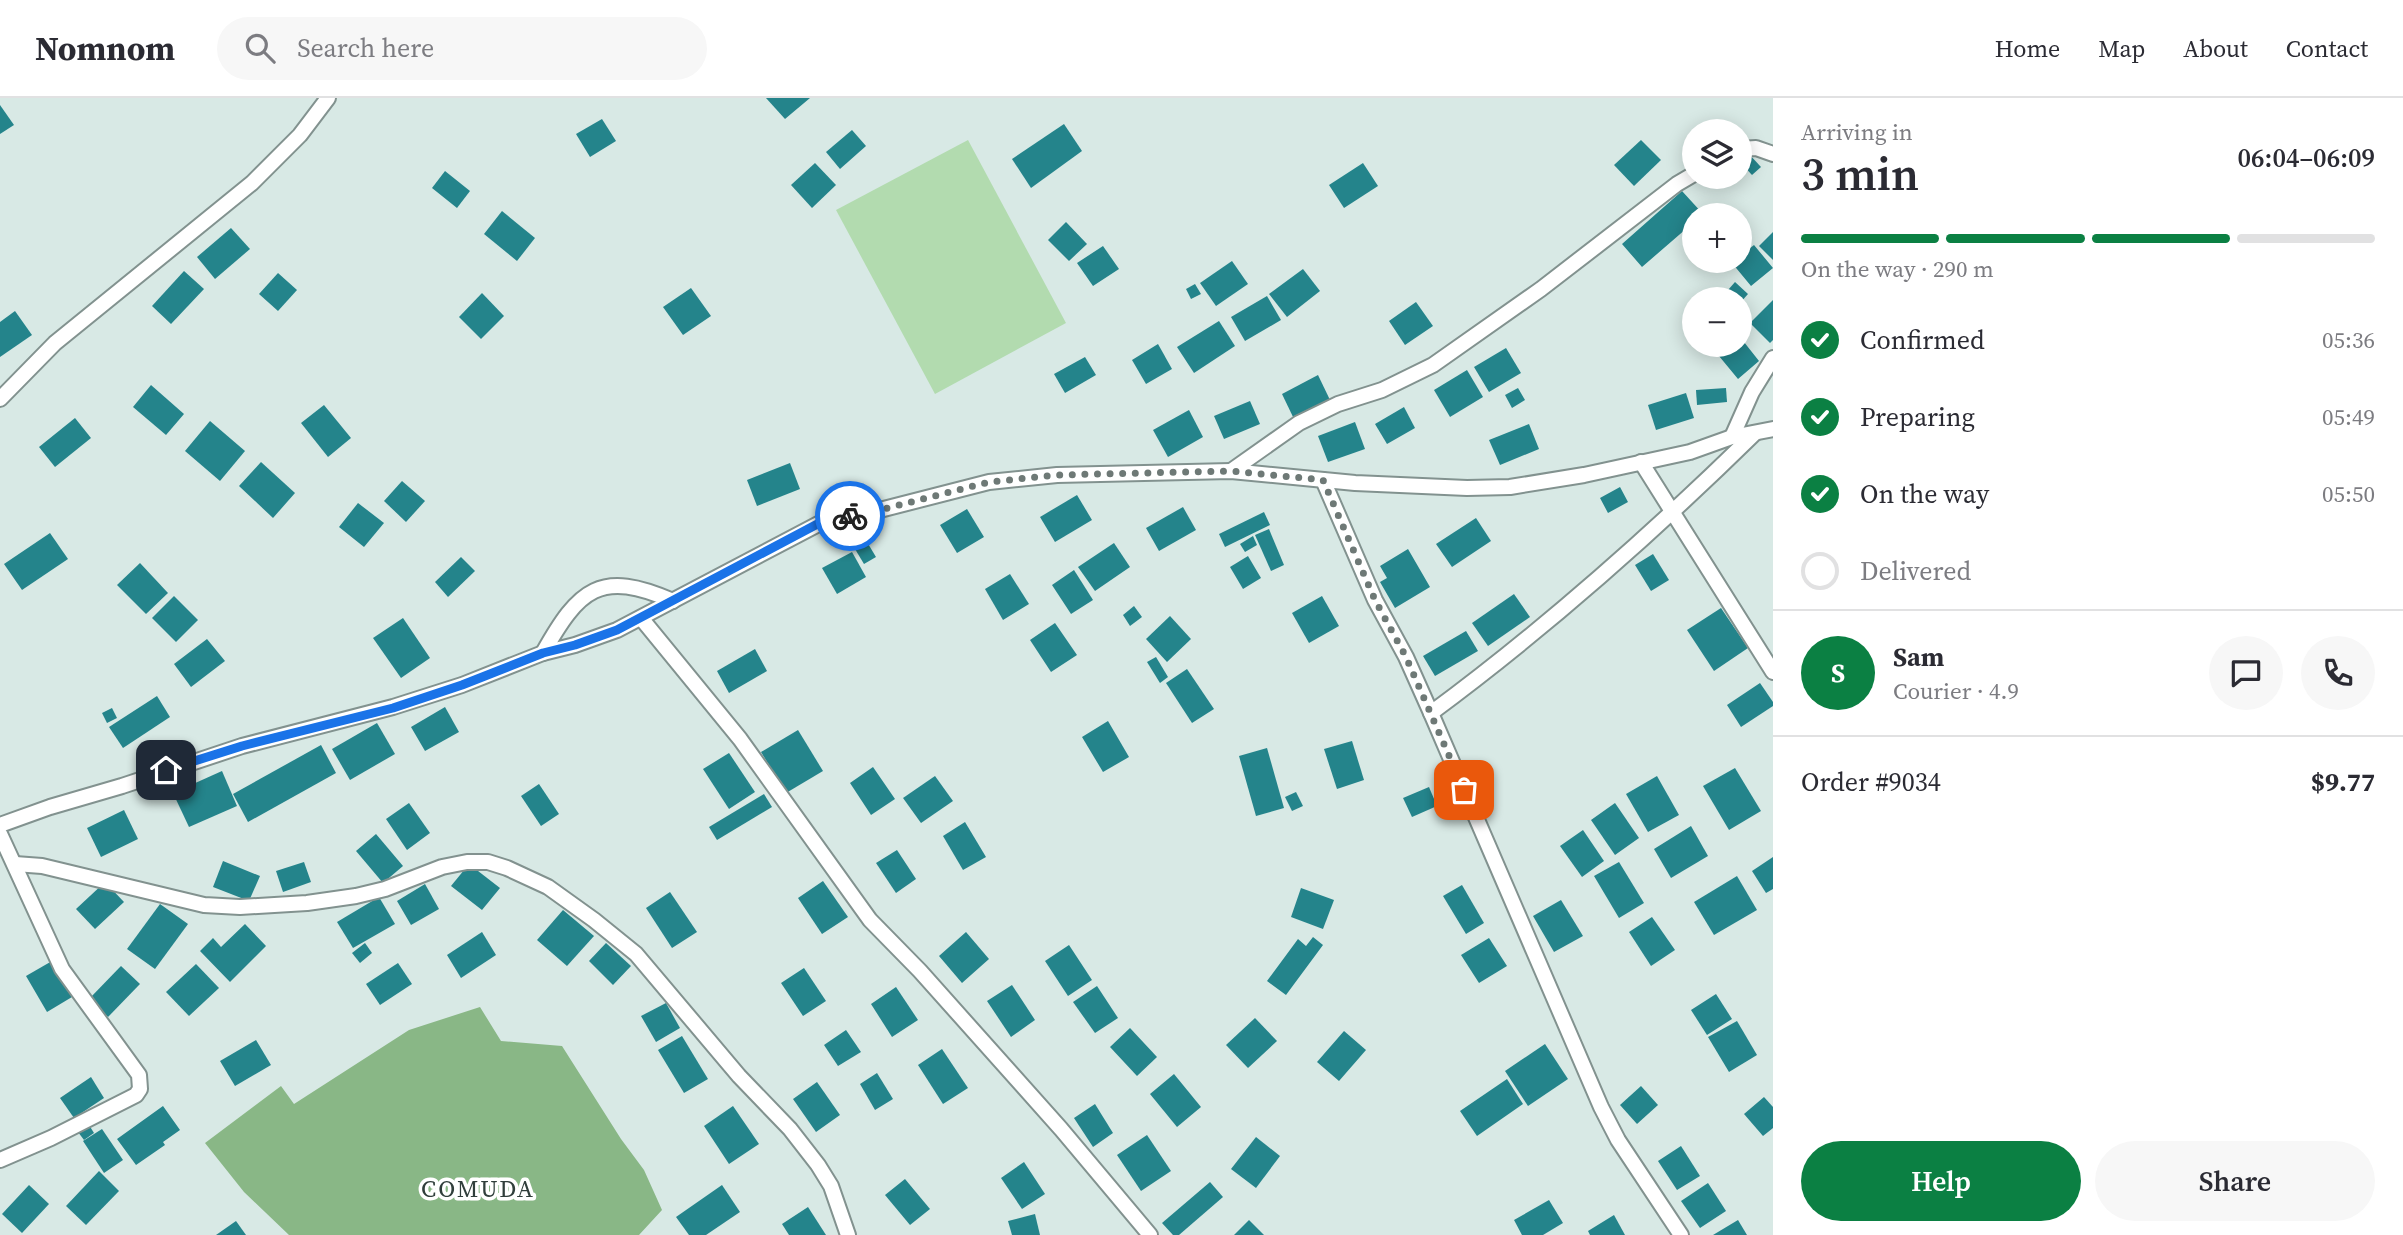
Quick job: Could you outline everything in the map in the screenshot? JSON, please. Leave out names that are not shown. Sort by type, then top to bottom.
[{"type":"street","points":[[0,399],[55,343],[252,183],[300,135],[328,98]]},
{"type":"street","points":[[1752,148],[1773,154]]},
{"type":"street","points":[[1231,471],[1299,424],[1338,404],[1382,390],[1433,365],[1541,289],[1682,181]]},
{"type":"street","points":[[1732,437],[1752,392],[1773,358]]},
{"type":"street","points":[[0,825],[242,746],[393,708],[462,685],[543,653],[617,630],[825,520],[868,513],[989,482],[1057,475],[1231,471],[1323,480],[1467,488],[1510,487],[1584,475],[1690,452],[1732,437],[1773,429]]},
{"type":"street","points":[[1431,713],[1550,621],[1672,514],[1757,431]]},
{"type":"street","points":[[1641,462],[1773,672]]},
{"type":"street","points":[[1323,480],[1375,600],[1406,657],[1431,713],[1601,1107],[1618,1140],[1681,1235]]},
{"type":"street","points":[[543,653],[563,617],[582,597],[598,589],[634,587],[650,590],[673,601]]},
{"type":"street","points":[[640,618],[740,739],[870,920],[920,971],[1061,1129],[1144,1232]]},
{"type":"street","points":[[0,834],[62,969],[139,1075],[141,1083],[136,1095],[51,1138],[0,1160]]},
{"type":"street","points":[[15,864],[42,866],[86,875],[204,905],[240,907],[307,903],[356,896],[385,889],[442,867],[467,862],[488,862],[507,868],[548,887],[636,954],[739,1076],[790,1129],[818,1165],[831,1186],[848,1235]]},
{"type":"green space","points":[[968,140],[1066,323],[935,394],[836,210]]},
{"type":"green space","points":[[480,1007],[501,1041],[562,1046],[644,1170],[662,1210],[639,1235],[289,1235],[244,1192],[205,1143],[281,1086],[294,1104],[409,1030]]},
{"type":"building","points":[[766,98],[810,98],[785,119]]},
{"type":"building","points":[[0,105],[14,125],[0,134]]},
{"type":"building","points":[[602,119],[616,141],[590,157],[576,134]]},
{"type":"building","points":[[1064,124],[1082,151],[1031,188],[1012,159]]},
{"type":"building","points":[[852,130],[866,146],[840,169],[826,152]]},
{"type":"building","points":[[1641,140],[1661,160],[1634,186],[1614,165]]},
{"type":"building","points":[[1752,157],[1761,167],[1752,175]]},
{"type":"building","points":[[815,163],[836,185],[812,208],[791,185]]},
{"type":"building","points":[[1363,163],[1378,186],[1344,208],[1329,185]]},
{"type":"building","points":[[445,171],[470,191],[457,208],[432,188]]},
{"type":"building","points":[[1682,191],[1693,203],[1682,203],[1682,232],[1642,267],[1622,244]]},
{"type":"building","points":[[502,211],[535,238],[517,261],[484,234]]},
{"type":"building","points":[[1066,222],[1087,244],[1069,261],[1048,240]]},
{"type":"building","points":[[231,228],[250,249],[215,279],[197,257]]},
{"type":"building","points":[[1773,232],[1773,260],[1759,246]]},
{"type":"building","points":[[1754,245],[1773,268],[1751,286],[1740,273],[1752,273]]},
{"type":"building","points":[[1103,246],[1119,269],[1093,286],[1077,263]]},
{"type":"building","points":[[1232,261],[1248,284],[1216,306],[1200,283]]},
{"type":"building","points":[[1303,269],[1320,291],[1287,317],[1269,294]]},
{"type":"building","points":[[184,271],[204,289],[171,324],[152,306]]},
{"type":"building","points":[[278,273],[297,290],[278,311],[259,294]]},
{"type":"building","points":[[1195,284],[1201,294],[1191,299],[1186,289]]},
{"type":"building","points":[[691,288],[711,316],[683,335],[663,307]]},
{"type":"building","points":[[482,293],[504,316],[481,339],[459,317]]},
{"type":"building","points":[[1267,296],[1281,320],[1245,341],[1231,317]]},
{"type":"building","points":[[1773,300],[1773,340],[1770,343],[1752,325],[1752,321]]},
{"type":"building","points":[[1416,302],[1433,326],[1405,345],[1389,321]]},
{"type":"building","points":[[15,311],[32,335],[0,357],[0,322]]},
{"type":"building","points":[[1219,321],[1235,346],[1194,373],[1177,347]]},
{"type":"building","points":[[1158,344],[1172,369],[1146,384],[1132,360]]},
{"type":"building","points":[[1506,348],[1521,373],[1489,392],[1474,367]]},
{"type":"building","points":[[1752,352],[1759,361],[1738,379],[1720,357],[1752,357]]},
{"type":"building","points":[[1085,357],[1096,375],[1065,393],[1054,374]]},
{"type":"building","points":[[1467,370],[1483,397],[1450,417],[1434,390]]},
{"type":"building","points":[[1318,375],[1330,400],[1294,419],[1282,394]]},
{"type":"building","points":[[151,385],[184,414],[166,435],[133,407]]},
{"type":"building","points":[[1518,388],[1525,400],[1512,408],[1505,395]]},
{"type":"building","points":[[1726,388],[1727,402],[1697,405],[1696,390]]},
{"type":"building","points":[[1686,393],[1694,418],[1656,430],[1648,405]]},
{"type":"building","points":[[1250,401],[1260,424],[1224,439],[1214,416]]},
{"type":"building","points":[[324,405],[351,438],[328,457],[301,423]]},
{"type":"building","points":[[1404,407],[1415,428],[1387,444],[1375,424]]},
{"type":"building","points":[[1189,410],[1203,437],[1168,457],[1153,430]]},
{"type":"building","points":[[75,418],[91,438],[55,467],[39,447]]},
{"type":"building","points":[[210,421],[245,451],[220,481],[185,451]]},
{"type":"building","points":[[1355,422],[1365,449],[1328,462],[1318,436]]},
{"type":"building","points":[[1529,424],[1539,449],[1500,465],[1489,440]]},
{"type":"building","points":[[261,462],[295,493],[273,518],[239,486]]},
{"type":"building","points":[[790,463],[800,489],[757,506],[747,480]]},
{"type":"building","points":[[402,481],[425,501],[406,522],[384,501]]},
{"type":"building","points":[[1620,487],[1628,502],[1608,513],[1600,498]]},
{"type":"building","points":[[1077,495],[1092,520],[1055,542],[1040,517]]},
{"type":"building","points":[[358,503],[384,523],[364,547],[339,527]]},
{"type":"building","points":[[1183,507],[1196,530],[1159,551],[1146,528]]},
{"type":"building","points":[[967,509],[984,537],[957,553],[940,525]]},
{"type":"building","points":[[1264,512],[1270,525],[1225,547],[1219,534]]},
{"type":"building","points":[[1476,518],[1491,541],[1452,567],[1436,544]]},
{"type":"building","points":[[1269,529],[1284,565],[1271,571],[1255,535]]},
{"type":"building","points":[[50,533],[68,559],[22,590],[4,564]]},
{"type":"building","points":[[1253,536],[1257,545],[1245,552],[1240,544]]},
{"type":"building","points":[[867,542],[876,557],[864,564],[855,549]]},
{"type":"building","points":[[1114,543],[1130,567],[1095,591],[1078,567]]},
{"type":"building","points":[[1408,549],[1430,587],[1395,608],[1380,582],[1387,578],[1380,566]]},
{"type":"building","points":[[852,552],[866,577],[837,594],[822,568]]},
{"type":"building","points":[[1653,554],[1669,580],[1651,591],[1635,565]]},
{"type":"building","points":[[1248,556],[1261,578],[1243,589],[1230,567]]},
{"type":"building","points":[[461,557],[475,571],[448,597],[435,582]]},
{"type":"building","points":[[140,563],[168,593],[146,614],[117,585]]},
{"type":"building","points":[[1074,570],[1093,600],[1071,614],[1052,585]]},
{"type":"building","points":[[1010,574],[1029,604],[1003,620],[985,589]]},
{"type":"building","points":[[1514,594],[1530,617],[1488,646],[1472,623]]},
{"type":"building","points":[[174,596],[198,620],[176,642],[152,618]]},
{"type":"building","points":[[1322,596],[1339,626],[1309,643],[1292,613]]},
{"type":"building","points":[[1134,606],[1142,617],[1130,626],[1123,615]]},
{"type":"building","points":[[1721,608],[1748,648],[1714,671],[1687,630]]},
{"type":"building","points":[[1170,616],[1191,639],[1167,662],[1146,639]]},
{"type":"building","points":[[403,618],[430,658],[401,678],[373,638]]},
{"type":"building","points":[[1055,623],[1077,655],[1051,672],[1030,640]]},
{"type":"building","points":[[1466,631],[1478,651],[1435,676],[1423,656]]},
{"type":"building","points":[[207,639],[225,661],[191,687],[174,664]]},
{"type":"building","points":[[755,649],[767,671],[729,693],[717,671]]},
{"type":"building","points":[[1156,657],[1168,677],[1160,683],[1147,662]]},
{"type":"building","points":[[1187,669],[1214,709],[1192,723],[1166,683]]},
{"type":"building","points":[[1760,683],[1773,706],[1741,727],[1727,705]]},
{"type":"building","points":[[157,696],[170,717],[123,748],[109,727]]},
{"type":"building","points":[[445,707],[459,732],[425,751],[411,727]]},
{"type":"building","points":[[112,708],[117,718],[107,723],[102,713]]},
{"type":"building","points":[[1108,721],[1129,757],[1103,772],[1082,737]]},
{"type":"building","points":[[377,723],[395,754],[350,780],[332,749]]},
{"type":"building","points":[[798,730],[823,771],[786,793],[761,752]]},
{"type":"building","points":[[1352,741],[1364,780],[1337,789],[1324,749]]},
{"type":"building","points":[[321,745],[336,773],[248,822],[233,794]]},
{"type":"building","points":[[1267,748],[1284,808],[1256,816],[1239,756]]},
{"type":"building","points":[[729,753],[755,792],[729,809],[703,769]]},
{"type":"building","points":[[873,767],[895,799],[871,815],[850,783]]},
{"type":"building","points":[[1735,768],[1761,811],[1729,830],[1703,786]]},
{"type":"building","points":[[222,771],[237,806],[189,827],[173,793]]},
{"type":"building","points":[[935,776],[953,801],[921,823],[903,798]]},
{"type":"building","points":[[1657,776],[1679,815],[1648,832],[1626,794]]},
{"type":"building","points":[[539,784],[559,814],[541,826],[521,796]]},
{"type":"building","points":[[1429,787],[1437,806],[1412,817],[1403,798]]},
{"type":"building","points":[[1296,792],[1303,806],[1292,811],[1285,797]]},
{"type":"building","points":[[764,794],[772,807],[717,840],[709,827]]},
{"type":"building","points":[[409,803],[430,833],[407,850],[386,819]]},
{"type":"building","points":[[1615,803],[1639,838],[1615,855],[1591,820]]},
{"type":"building","points":[[124,810],[138,839],[101,857],[87,828]]},
{"type":"building","points":[[965,822],[986,857],[963,870],[943,836]]},
{"type":"building","points":[[1691,826],[1708,856],[1671,878],[1654,849]]},
{"type":"building","points":[[1583,830],[1604,861],[1582,877],[1560,846]]},
{"type":"building","points":[[376,834],[403,866],[383,883],[356,851]]},
{"type":"building","points":[[897,850],[916,879],[896,893],[876,863]]},
{"type":"building","points":[[1773,857],[1773,889],[1766,893],[1752,871]]},
{"type":"building","points":[[223,861],[260,876],[249,901],[213,887]]},
{"type":"building","points":[[304,862],[311,882],[283,892],[276,871]]},
{"type":"building","points":[[1619,862],[1644,903],[1619,918],[1594,876]]},
{"type":"building","points":[[469,864],[500,888],[482,910],[451,886]]},
{"type":"building","points":[[1737,876],[1757,910],[1714,935],[1694,902]]},
{"type":"building","points":[[823,881],[848,917],[822,934],[798,898]]},
{"type":"building","points":[[105,882],[124,902],[95,929],[76,909]]},
{"type":"building","points":[[425,884],[439,909],[411,925],[397,901]]},
{"type":"building","points":[[1462,885],[1484,923],[1466,934],[1443,896]]},
{"type":"building","points":[[1301,888],[1334,900],[1323,929],[1291,917]]},
{"type":"building","points":[[670,892],[697,932],[672,948],[646,908]]},
{"type":"building","points":[[379,897],[395,924],[353,948],[337,922]]},
{"type":"building","points":[[1561,900],[1583,936],[1554,952],[1533,916]]},
{"type":"building","points":[[160,904],[188,924],[155,969],[127,949]]},
{"type":"building","points":[[563,910],[594,936],[567,966],[537,940]]},
{"type":"building","points":[[1652,917],[1675,950],[1651,966],[1629,932]]},
{"type":"building","points":[[245,924],[266,946],[230,982],[200,951],[213,938],[221,947]]},
{"type":"building","points":[[482,932],[496,955],[461,978],[447,955]]},
{"type":"building","points":[[966,932],[989,959],[962,983],[939,956]]},
{"type":"building","points":[[1313,937],[1323,945],[1286,995],[1267,981],[1298,939],[1306,946]]},
{"type":"building","points":[[1489,938],[1507,966],[1479,983],[1461,955]]},
{"type":"building","points":[[365,943],[372,953],[360,963],[352,953]]},
{"type":"building","points":[[606,943],[631,966],[613,985],[589,961]]},
{"type":"building","points":[[1069,945],[1092,980],[1068,996],[1045,961]]},
{"type":"building","points":[[52,961],[72,997],[47,1012],[26,976]]},
{"type":"building","points":[[398,963],[412,984],[380,1005],[366,984]]},
{"type":"building","points":[[196,964],[219,988],[189,1016],[166,992]]},
{"type":"building","points":[[121,966],[140,984],[108,1017],[89,999]]},
{"type":"building","points":[[804,968],[826,1001],[803,1016],[781,983]]},
{"type":"building","points":[[1012,985],[1035,1020],[1011,1037],[987,1001]]},
{"type":"building","points":[[1097,986],[1118,1018],[1095,1033],[1073,1002]]},
{"type":"building","points":[[896,987],[918,1020],[892,1037],[871,1004]]},
{"type":"building","points":[[1716,994],[1732,1019],[1707,1035],[1691,1010]]},
{"type":"building","points":[[666,1003],[680,1028],[656,1042],[641,1016]]},
{"type":"building","points":[[1255,1018],[1277,1041],[1248,1068],[1226,1045]]},
{"type":"building","points":[[1737,1021],[1757,1055],[1729,1072],[1708,1037]]},
{"type":"building","points":[[1130,1028],[1157,1057],[1137,1076],[1110,1047]]},
{"type":"building","points":[[846,1030],[861,1052],[838,1066],[824,1045]]},
{"type":"building","points":[[1344,1031],[1366,1050],[1339,1081],[1317,1062]]},
{"type":"building","points":[[682,1036],[708,1079],[684,1093],[658,1050]]},
{"type":"building","points":[[256,1040],[271,1065],[235,1086],[220,1061]]},
{"type":"building","points":[[1545,1044],[1568,1079],[1528,1106],[1505,1071]]},
{"type":"building","points":[[942,1049],[968,1088],[943,1104],[918,1065]]},
{"type":"building","points":[[877,1073],[893,1099],[875,1110],[860,1084]]},
{"type":"building","points":[[1174,1074],[1201,1107],[1177,1127],[1150,1094]]},
{"type":"building","points":[[91,1077],[104,1098],[74,1118],[60,1098]]},
{"type":"building","points":[[1507,1079],[1523,1104],[1477,1136],[1460,1111]]},
{"type":"building","points":[[817,1082],[840,1115],[816,1132],[793,1099]]},
{"type":"building","points":[[1641,1086],[1658,1105],[1637,1124],[1620,1105]]},
{"type":"building","points":[[1764,1097],[1773,1107],[1773,1128],[1763,1136],[1744,1114]]},
{"type":"building","points":[[1095,1104],[1113,1133],[1093,1147],[1074,1118]]},
{"type":"building","points":[[163,1106],[180,1130],[163,1142],[165,1145],[136,1165],[117,1139]]},
{"type":"building","points":[[733,1106],[759,1144],[729,1164],[704,1126]]},
{"type":"building","points":[[89,1125],[94,1133],[84,1140],[78,1132]]},
{"type":"building","points":[[102,1129],[123,1160],[104,1173],[83,1141]]},
{"type":"building","points":[[1147,1135],[1171,1171],[1141,1191],[1117,1155]]},
{"type":"building","points":[[1256,1137],[1280,1156],[1256,1188],[1231,1169]]},
{"type":"building","points":[[1681,1146],[1700,1176],[1677,1190],[1658,1161]]},
{"type":"building","points":[[1024,1162],[1045,1194],[1022,1209],[1001,1178]]},
{"type":"building","points":[[99,1171],[119,1191],[86,1225],[66,1206]]},
{"type":"building","points":[[905,1179],[930,1209],[910,1225],[885,1195]]},
{"type":"building","points":[[1210,1182],[1223,1197],[1179,1235],[1173,1235],[1162,1223]]},
{"type":"building","points":[[1708,1183],[1726,1211],[1700,1228],[1681,1201]]},
{"type":"building","points":[[29,1185],[49,1204],[22,1233],[2,1214]]},
{"type":"building","points":[[722,1185],[740,1212],[706,1235],[689,1235],[676,1217]]},
{"type":"building","points":[[1549,1200],[1563,1223],[1543,1235],[1522,1235],[1514,1220]]},
{"type":"building","points":[[808,1207],[826,1235],[789,1235],[782,1224]]},
{"type":"building","points":[[1035,1214],[1040,1235],[1012,1235],[1008,1221]]},
{"type":"building","points":[[1614,1215],[1625,1235],[1590,1235],[1588,1231]]},
{"type":"building","points":[[1249,1220],[1264,1235],[1234,1235]]},
{"type":"building","points":[[1738,1220],[1747,1235],[1713,1235]]},
{"type":"building","points":[[236,1221],[246,1235],[216,1235]]},
{"type":"way so far","points":[[850,516],[989,482],[1057,475],[1231,471],[1323,480],[1375,600],[1406,657],[1464,790]]},
{"type":"district","name":"COMUDA","points":[[478,1189]]},
{"type":"route","points":[[166,770],[242,746],[393,708],[462,685],[543,653],[617,630],[825,520],[850,516]]}]
